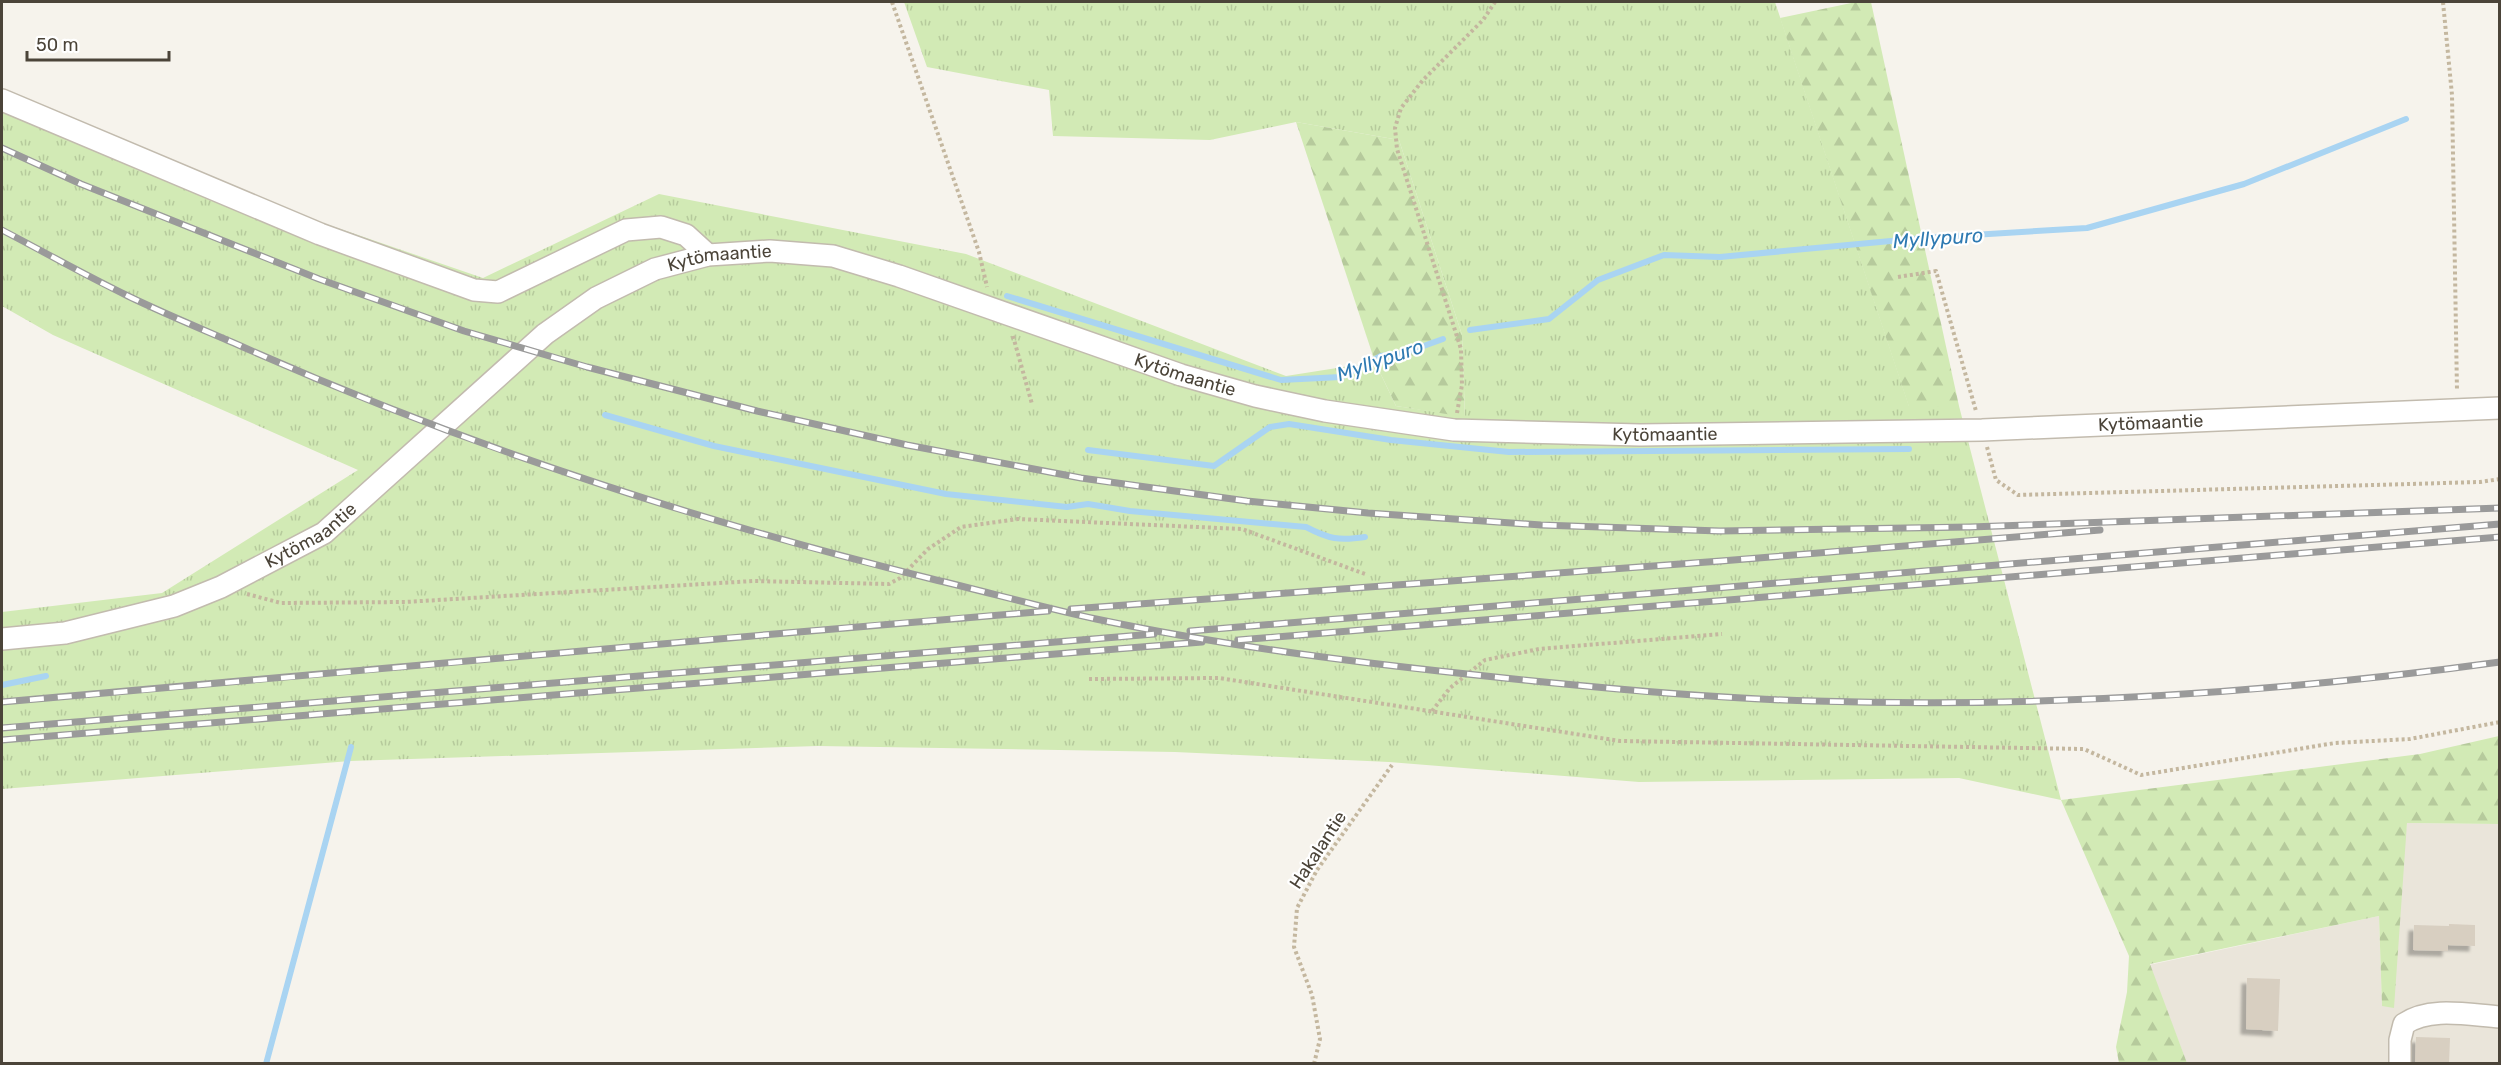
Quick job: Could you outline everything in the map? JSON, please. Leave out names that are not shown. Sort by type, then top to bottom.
[{"type":"street","points":[[2,100],[320,234],[474,290],[498,291],[626,230],[661,227],[686,236],[708,255]]},
{"type":"street","name":"Kytömaantie","points":[[2,639],[65,633],[174,606],[220,587],[324,533],[545,334],[596,298],[655,269],[708,255],[770,251],[833,256],[899,276],[1181,375],[1255,396],[1325,411],[1454,430],[1640,435],[1982,430],[2499,408]]},
{"type":"street","points":[[2400,1064],[2400,1040],[2404,1024],[2416,1016],[2434,1014],[2499,1017]]},
{"type":"path","points":[[892,2],[979,252],[991,309]]},
{"type":"path","points":[[1454,430],[1462,385],[1461,350],[1397,149],[1395,128],[1401,108],[1416,89],[1483,20],[1495,2]]},
{"type":"path","points":[[2443,2],[2452,95],[2458,409]]},
{"type":"path","points":[[1898,277],[1936,271],[1996,480],[2018,495],[2480,482],[2499,479]]},
{"type":"path","points":[[1013,316],[1012,339],[1032,405]]},
{"type":"path","points":[[220,587],[281,603],[405,602],[753,581],[889,584],[900,578],[928,549],[961,527],[1018,519],[1242,529],[1365,574]]},
{"type":"path","points":[[1432,711],[1450,688],[1485,660],[1539,649],[1722,634]]},
{"type":"path","points":[[1089,679],[1219,678],[1620,741],[2084,749],[2141,776],[2335,743],[2410,739],[2499,722]]},
{"type":"path","name":"Hakalantie","points":[[1314,1064],[1320,1039],[1312,995],[1294,946],[1298,908],[1317,870],[1392,765]]},
{"type":"shaded area","points":[[2407,823],[2499,824],[2499,1063],[2187,1063],[2149,965],[2379,916],[2382,1006]]},
{"type":"green space","points":[[904,2],[1775,2],[1909,406],[1959,406],[2061,800],[1959,778],[1639,782],[1389,762],[1175,752],[818,746],[350,761],[2,789],[2,612],[162,593],[358,470],[53,335],[2,306],[2,90],[323,223],[483,278],[659,194],[966,254],[1286,376],[1375,362],[1396,406],[1465,416],[1462,335],[1399,140],[1296,122],[1210,140],[1053,136],[1049,90],[927,67]]},
{"type":"green space","points":[[1856,2],[1871,2],[1959,406],[1909,407],[1780,18]]},
{"type":"green space","points":[[1296,122],[1399,140],[1462,335],[1465,417],[1396,406],[1375,362]]},
{"type":"green space","points":[[2499,736],[2499,824],[2407,823],[2394,1008],[2382,1006],[2379,916],[2150,964],[2187,1063],[2119,1063],[2116,1047],[2127,992],[2129,956],[2061,800],[2420,754]]},
{"type":"building","points":[[2449,924],[2475,925],[2475,946],[2448,945],[2448,951],[2413,950],[2414,925],[2449,926]]},
{"type":"building","points":[[2247,978],[2280,979],[2278,1031],[2246,1029]]},
{"type":"building","points":[[2416,1037],[2450,1038],[2449,1064],[2415,1064]]},
{"type":"waterway","name":"Myllypuro","points":[[1470,330],[1549,319],[1598,280],[1664,255],[1720,257],[1923,238],[2087,228],[2244,184],[2406,119]]},
{"type":"waterway","points":[[1007,296],[1281,380],[1341,377],[1381,356],[1404,353],[1443,339]]},
{"type":"waterway","points":[[605,415],[714,446],[946,494],[1067,507],[1088,504],[1130,511],[1306,527],[1334,538],[1365,537]]},
{"type":"waterway","points":[[1088,450],[1214,466],[1270,427],[1289,424],[1391,440],[1509,452],[1909,449]]},
{"type":"waterway","points":[[2,685],[46,676]]},
{"type":"waterway","points":[[266,1064],[351,747]]},
{"type":"railway","points":[[2,148],[81,184],[319,279],[464,331],[587,367],[757,411],[907,445],[1081,478],[1247,501],[1368,513],[1541,525],[1720,531],[1970,527],[2500,508]]},
{"type":"railway","points":[[2,230],[141,302],[319,380],[578,477],[843,556],[1075,614],[1207,640],[1375,664],[1612,688],[1747,698],[1901,703],[2158,696],[2329,682],[2500,662]]},
{"type":"railway","points":[[1190,631],[2500,524]]},
{"type":"railway","points":[[1071,609],[1721,561],[2100,530]]},
{"type":"railway","points":[[1238,640],[2500,537]]},
{"type":"railway","points":[[2,702],[1048,611]]},
{"type":"railway","points":[[2,728],[1154,634]]},
{"type":"railway","points":[[2,740],[1202,642]]}]
